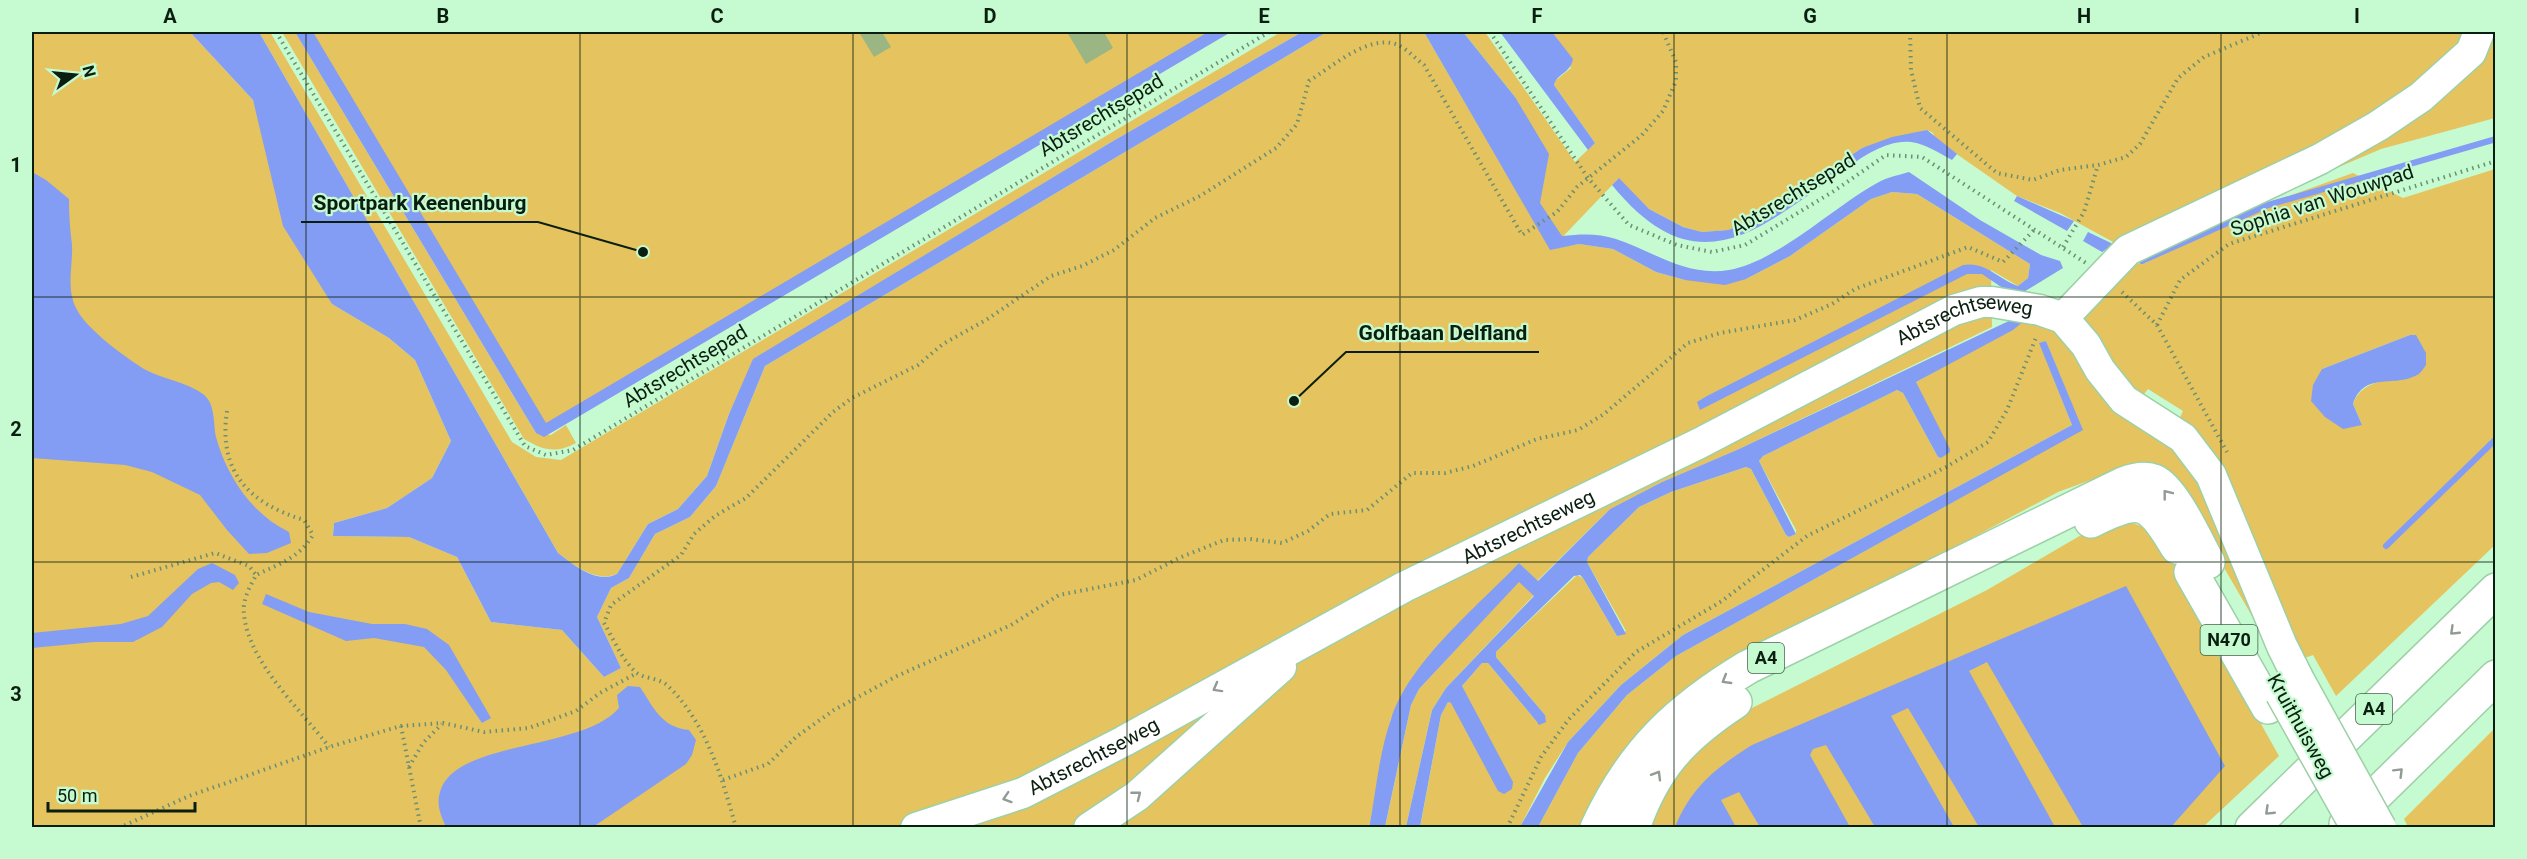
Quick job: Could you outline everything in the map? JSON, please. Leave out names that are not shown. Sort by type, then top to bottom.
[{"type":"main road","name":"A4","points":[[1598,828],[1610,800],[1633,764],[1660,732],[1711,689],[1748,667],[2123,484],[2145,479],[2156,482],[2167,491],[2200,567]]},
{"type":"main road","name":"A4","points":[[1633,828],[1643,798],[1671,753],[1710,718],[1772,678],[2107,513],[2126,505],[2139,504],[2149,508],[2200,567]]},
{"type":"main road","name":"Kruithuisweg","points":[[2200,567],[2282,693],[2358,828]]},
{"type":"main road","name":"A4","points":[[2252,828],[2496,590]]},
{"type":"main road","points":[[2342,828],[2496,677]]},
{"type":"main road","name":"Kruithuisweg","points":[[2282,693],[2335,828]]},
{"type":"street","points":[[2052,314],[2103,274],[2128,250],[2320,159],[2378,126],[2421,97],[2471,52],[2479,32]]},
{"type":"street","name":"Abtsrechtseweg","points":[[916,828],[1023,793],[1124,741],[1323,629],[1700,443],[1954,310],[1982,302],[2052,314],[2086,345],[2100,370],[2124,400],[2182,438],[2211,475],[2282,646],[2282,693],[2381,828]]},
{"type":"street","name":"Abtsrechtseweg","points":[[1089,828],[1137,796],[1323,629]]},
{"type":"path","name":"Abtsrechtsepad","points":[[276,32],[525,446],[546,455],[573,450],[1269,32]]},
{"type":"path","name":"Abtsrechtsepad","points":[[1490,32],[1588,177],[1629,225],[1677,245],[1712,252],[1745,245],[1834,191],[1886,155],[1922,157],[2103,274],[2157,325]]},
{"type":"path","points":[[736,828],[723,780],[709,746],[686,707],[665,683],[637,673],[604,623],[610,604],[681,555],[694,534],[715,516],[746,498],[834,412],[852,398],[918,365],[943,344],[986,320],[1051,276],[1082,266],[1114,250],[1155,218],[1200,196],[1276,148],[1297,124],[1304,108],[1309,81],[1363,48],[1385,41],[1400,46],[1424,65],[1522,235],[1557,212],[1588,177],[1642,135],[1663,111],[1676,81],[1676,62],[1663,32]]},
{"type":"path","points":[[1910,32],[1911,70],[1920,108],[1997,173],[2033,180],[2060,170],[2098,165],[2126,157],[2140,144],[2178,78],[2204,57],[2263,32]]},
{"type":"path","name":"Sophia van Wouwpad","points":[[2157,325],[2180,280],[2229,244],[2496,161]]},
{"type":"path","points":[[2063,247],[2084,212],[2098,165]]},
{"type":"path","points":[[723,780],[768,764],[796,737],[834,710],[897,676],[1011,625],[1059,595],[1136,580],[1179,558],[1224,540],[1250,539],[1282,543],[1308,531],[1330,514],[1367,510],[1412,473],[1445,473],[1473,466],[1537,439],[1578,430],[1605,414],[1688,344],[1720,333],[1795,320],[1832,304],[1856,288],[1968,247],[2003,262],[2012,255],[2025,236],[2034,230]]},
{"type":"path","points":[[1506,828],[1541,757],[1569,719],[1636,652],[1722,601],[1807,536],[1946,467],[1988,442],[2007,410],[2033,346],[2052,314]]},
{"type":"path","points":[[227,411],[223,436],[227,461],[260,501],[282,513],[304,520],[313,535],[304,550],[287,562],[256,575],[245,597],[243,615],[253,643],[270,676],[328,747]]},
{"type":"path","points":[[130,577],[215,553],[249,566],[256,575]]},
{"type":"path","points":[[119,828],[189,796],[328,747],[401,726],[443,723],[484,732],[529,728],[576,711],[600,693],[637,673]]},
{"type":"path","points":[[409,767],[423,742],[443,723]]},
{"type":"path","points":[[401,726],[420,828]]},
{"type":"shaded area","points":[[32,32],[190,32],[253,100],[268,154],[332,304],[389,338],[415,360],[451,441],[432,478],[387,508],[334,523],[333,536],[409,537],[457,557],[491,622],[562,630],[604,677],[621,668],[597,617],[611,588],[629,578],[655,534],[690,517],[716,486],[765,366],[1327,32],[1424,32],[1527,209],[1515,97],[1463,32],[1485,32],[1575,162],[1595,143],[1554,85],[1555,81],[1571,68],[1562,47],[1552,32],[2495,32],[2495,118],[2381,149],[2135,254],[2060,213],[2017,196],[1935,139],[1933,133],[1927,130],[1862,148],[1755,220],[1728,230],[1702,232],[1683,227],[1649,209],[1618,179],[1551,249],[1579,244],[1613,249],[1656,272],[1685,280],[1746,279],[1790,256],[1871,199],[1892,192],[1917,194],[2030,264],[2028,278],[2018,286],[1991,270],[1992,327],[1739,449],[1662,482],[1610,509],[1537,581],[1519,563],[1391,718],[1369,827],[32,827]]},
{"type":"shaded area","points":[[259,32],[270,32],[512,442],[536,457],[561,460],[1281,32],[1302,32],[1108,144],[754,359],[729,414],[707,476],[678,509],[648,524],[617,574],[601,576],[571,563],[558,553]]},
{"type":"shaded area","points":[[282,32],[295,32],[536,433],[551,435],[566,425],[576,443],[562,449],[549,449],[524,439]]},
{"type":"shaded area","points":[[310,32],[1211,32],[546,434]]},
{"type":"shaded area","points":[[2495,169],[2495,545],[2336,696],[2313,655],[2302,659],[2177,424],[2183,411],[2148,389],[2140,399],[2085,329],[2084,313],[2125,264],[2145,263],[2275,201],[2353,173],[2403,198]],"holes":[[[2410,335],[2416,335],[2417,375],[2379,382],[2363,389],[2353,404],[2362,425],[2322,369]]]},
{"type":"shaded area","points":[[2024,321],[2048,321],[2190,463],[2274,654],[2168,471],[2154,463],[2140,462],[2058,492],[1927,562],[1659,714],[1619,756],[1582,827],[1538,827],[1578,753],[1627,695],[1676,656],[2082,430],[2046,341],[2040,344],[2072,425],[1683,635],[1621,685],[1568,742],[1545,778],[1520,827],[1420,828],[1441,715],[1448,702],[1451,703],[1482,663],[1488,663],[1537,722],[1545,715],[1496,657],[1496,652],[1577,575],[1583,578],[1617,636],[1626,631],[1587,562],[1588,557],[1639,507],[1671,492],[1746,467],[1751,469],[1786,535],[1789,537],[1796,534],[1796,530],[1759,461],[1763,456],[1897,390],[1903,393],[1938,457],[1941,458],[1916,382]]},
{"type":"shaded area","points":[[2129,522],[2150,529],[2172,550],[2265,720],[2261,724],[2279,756],[2203,827],[1651,828],[1667,791],[1691,759],[1720,732],[1752,708],[1987,590],[2083,534]]},
{"type":"shaded area","points":[[1519,581],[1534,595],[1446,688],[1432,710],[1406,827],[1385,828],[1411,705],[1419,689]]},
{"type":"shaded area","points":[[2495,728],[2495,827],[2408,827],[2404,819]]},
{"type":"water","points":[[190,32],[259,32],[558,553],[586,572],[601,577],[617,574],[648,524],[678,509],[707,476],[729,414],[753,359],[1108,144],[1302,32],[1327,32],[765,366],[716,486],[690,517],[655,534],[629,578],[611,588],[597,617],[621,668],[604,677],[562,630],[491,622],[457,557],[409,537],[333,536],[334,523],[387,508],[432,478],[451,441],[415,360],[389,338],[332,304],[283,226],[253,100]]},
{"type":"water","points":[[295,32],[313,32],[546,423],[1208,32],[1231,32],[544,437],[536,433]]},
{"type":"water","points":[[1424,32],[1463,32],[1515,97],[1549,154],[1540,203],[1562,236],[1589,234],[1609,237],[1685,267],[1699,270],[1729,270],[1748,265],[1767,256],[1787,245],[1862,192],[1890,177],[1909,172],[1980,220],[2041,255],[2060,261],[2063,268],[2022,293],[2007,291],[1982,274],[1967,274],[1700,410],[1697,402],[1707,396],[1963,265],[1971,264],[1985,268],[2018,286],[2028,278],[2030,264],[1917,194],[1892,192],[1871,199],[1790,256],[1746,279],[1725,285],[1685,280],[1656,272],[1613,249],[1579,244],[1550,250]]},
{"type":"water","points":[[1500,32],[1552,32],[1573,59],[1569,68],[1554,85],[1595,143],[1588,150]]},
{"type":"water","points":[[1927,130],[1957,154],[1952,160],[1917,143],[1902,142],[1884,146],[1859,159],[1784,212],[1756,228],[1728,239],[1701,242],[1673,235],[1643,217],[1612,185],[1619,178],[1649,209],[1683,227],[1702,232],[1728,230],[1755,220],[1862,148],[1892,137]]},
{"type":"water","points":[[32,172],[69,199],[72,245],[71,293],[81,316],[107,342],[144,369],[190,386],[207,398],[212,409],[216,437],[234,480],[253,505],[289,532],[291,543],[267,553],[249,554],[200,495],[152,472],[125,465],[32,458]]},
{"type":"water","points":[[2017,196],[2074,221],[2067,231],[2014,201]]},
{"type":"water","points":[[2088,232],[2113,245],[2102,252],[2083,241]]},
{"type":"water","points":[[2013,319],[2024,321],[2013,330],[1916,382],[1950,449],[1950,452],[1941,458],[1938,457],[1903,393],[1897,390],[1763,456],[1759,461],[1796,534],[1789,537],[1786,535],[1751,469],[1746,467],[1671,492],[1639,507],[1588,557],[1587,562],[1626,634],[1617,636],[1583,578],[1580,575],[1574,576],[1496,652],[1496,657],[1545,715],[1546,722],[1539,725],[1488,663],[1482,663],[1462,686],[1513,782],[1512,789],[1504,794],[1498,791],[1451,703],[1448,702],[1441,715],[1420,827],[1406,827],[1432,710],[1446,688],[1534,596],[1519,582],[1419,689],[1411,705],[1385,827],[1369,828],[1383,745],[1400,698],[1413,677],[1446,636],[1519,563],[1538,581],[1610,509],[1662,482],[1739,449]]},
{"type":"water","points":[[2410,335],[2416,335],[2426,353],[2426,365],[2422,371],[2408,379],[2380,382],[2364,387],[2353,404],[2362,425],[2343,429],[2325,417],[2311,401],[2313,385],[2322,369]]},
{"type":"water","points":[[2046,341],[2083,430],[1676,656],[1627,695],[1578,753],[1538,827],[1520,827],[1568,742],[1621,685],[1683,635],[2072,425],[2039,343]]},
{"type":"water","points":[[212,563],[235,575],[239,583],[233,590],[219,582],[211,583],[192,594],[162,627],[133,642],[94,642],[32,648],[32,633],[121,624],[148,616],[198,569]]},
{"type":"water","points":[[2126,586],[2225,766],[2171,827],[2083,827],[1987,662],[1969,671],[2055,827],[1979,827],[1908,708],[1891,716],[1954,827],[1875,827],[1826,745],[1813,749],[1810,755],[1850,827],[1760,827],[1739,792],[1721,800],[1736,827],[1675,827],[1689,800],[1706,779],[1752,745]]},
{"type":"water","points":[[266,594],[309,612],[372,624],[405,624],[427,629],[449,645],[491,718],[482,723],[446,670],[424,647],[374,638],[346,641],[262,604]]},
{"type":"water","points":[[628,686],[640,687],[665,721],[689,730],[696,740],[692,755],[686,764],[593,827],[446,827],[440,810],[439,797],[450,775],[469,763],[493,754],[577,732],[601,722],[619,708],[617,695]]},
{"type":"building","points":[[859,32],[882,32],[891,47],[874,57]]},
{"type":"building","points":[[1067,32],[1104,32],[1113,48],[1086,64]]},
{"type":"waterway","points":[[2142,261],[2268,205],[2496,139]]},
{"type":"waterway","points":[[2386,546],[2496,439]]},
{"type":"place","name":"Sportpark Keenenburg","points":[[643,252]]},
{"type":"place","name":"Golfbaan Delfland","points":[[1294,401]]}]
